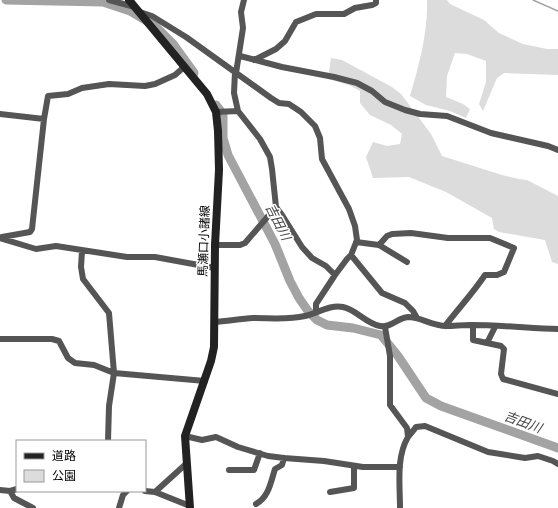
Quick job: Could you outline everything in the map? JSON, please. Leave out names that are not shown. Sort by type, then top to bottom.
[{"type":"main road","name":"馬瀬口小諸線","points":[[129,0],[207,94],[216,112],[219,170],[215,245],[214,347],[205,381],[185,436],[190,507]]},
{"type":"street","points":[[109,0],[152,16],[172,28],[271,98],[279,103],[289,104],[301,112],[315,126],[320,138],[322,159],[349,209],[355,226],[357,240],[351,255],[335,275],[316,304],[316,312]]},
{"type":"street","points":[[244,0],[241,12],[244,28],[236,72],[234,93],[238,111],[260,139],[270,157],[276,208],[302,247],[312,258],[326,266],[335,275]]},
{"type":"street","points":[[254,60],[276,49],[285,41],[296,22],[316,14],[344,14],[355,8],[372,5],[376,3],[376,0]]},
{"type":"street","points":[[240,56],[282,68],[334,77],[357,83],[372,91],[385,102],[405,110],[420,114],[447,116],[491,133],[548,146],[558,150]]},
{"type":"street","points":[[0,237],[30,232],[32,229],[44,119],[48,96],[68,94],[82,88],[109,84],[145,86],[155,84],[175,75],[184,67]]},
{"type":"street","points":[[216,112],[238,111]]},
{"type":"street","points":[[0,114],[44,119]]},
{"type":"street","points":[[215,245],[240,245],[245,243],[276,208]]},
{"type":"street","points":[[379,245],[387,236],[392,234],[411,233],[448,238],[490,238],[514,248],[504,272],[497,275],[485,275],[475,290],[463,302],[445,326]]},
{"type":"street","points":[[0,237],[36,248],[56,246],[127,257],[155,257],[215,268]]},
{"type":"street","points":[[356,242],[379,245],[407,262]]},
{"type":"street","points":[[82,251],[81,267],[83,279],[109,313],[114,373],[109,406],[108,440]]},
{"type":"street","points":[[351,255],[382,293],[405,303],[413,311],[417,318]]},
{"type":"street","points":[[214,322],[252,318],[288,319],[342,307],[355,313],[373,325],[384,327],[389,326],[396,320],[406,317],[417,318],[428,323],[445,326],[473,325],[558,329]]},
{"type":"street","points":[[473,325],[473,340],[501,346],[504,349],[501,374],[503,379],[558,394]]},
{"type":"street","points":[[384,327],[390,356],[390,405],[407,428],[408,437]]},
{"type":"street","points":[[487,343],[495,327]]},
{"type":"street","points":[[0,340],[52,339],[59,341],[68,358],[75,363],[94,366],[114,373],[205,381]]},
{"type":"street","points":[[400,508],[400,467],[403,451],[408,437],[416,427],[425,426],[488,452],[525,458],[538,456],[558,464]]},
{"type":"street","points":[[185,436],[202,440],[216,438],[268,456],[324,461],[363,467],[400,467]]},
{"type":"street","points":[[229,470],[254,470],[260,453]]},
{"type":"street","points":[[256,504],[261,502],[267,493],[275,469],[282,465],[284,458]]},
{"type":"street","points":[[155,492],[187,463]]},
{"type":"street","points":[[330,492],[354,488],[354,466]]},
{"type":"street","points":[[0,490],[10,491],[16,489]]},
{"type":"street","points":[[10,491],[14,498],[33,508]]},
{"type":"street","points":[[146,491],[155,492],[190,507]]},
{"type":"street","points":[[119,508],[123,495],[126,492]]},
{"type":"green space","points":[[427,0],[447,0],[450,4],[484,20],[499,33],[523,44],[547,49],[558,49],[558,75],[504,73],[497,78],[483,111],[479,104],[486,82],[486,61],[467,54],[455,53],[447,76],[446,97],[463,104],[470,109],[466,118],[450,111],[426,105],[410,96],[420,61],[426,25]]},
{"type":"green space","points":[[331,58],[342,60],[392,87],[401,94],[431,134],[442,156],[502,175],[527,180],[558,196],[558,264],[552,262],[545,240],[499,232],[494,229],[492,218],[446,192],[409,177],[373,178],[366,157],[373,142],[387,146],[400,144],[402,134],[391,125],[370,115],[360,103],[360,91],[349,85],[328,79]]},
{"type":"waterway","name":"吉田川","points":[[6,0],[103,2],[130,11],[155,26],[173,44],[194,73]]},
{"type":"waterway","points":[[533,0],[558,11]]},
{"type":"waterway","name":"吉田川","points":[[216,105],[223,114],[223,138],[228,155],[275,244],[290,281],[308,311],[317,320],[327,325],[353,328],[381,335],[398,356],[426,398],[441,406],[558,448]]}]
